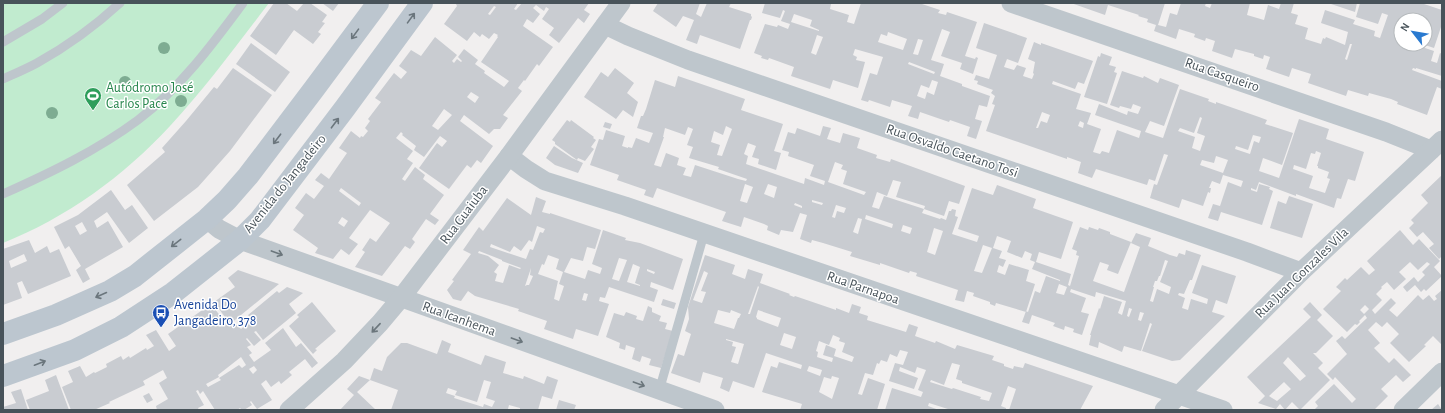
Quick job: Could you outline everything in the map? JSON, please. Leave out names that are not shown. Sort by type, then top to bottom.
[{"type":"street","points":[[3,334],[56,315],[110,291],[135,276],[207,219],[227,200],[248,176],[378,3]]},
{"type":"street","name":"Avenida do Jangadeiro","points":[[3,376],[75,350],[122,326],[173,293],[240,240],[260,220],[422,3]]},
{"type":"street","name":"Rua Guaiuba","points":[[289,410],[344,361],[380,323],[401,298],[509,156],[621,3]]},
{"type":"street","name":"Rua Casqueiro","points":[[1011,3],[1386,132],[1436,145]]},
{"type":"street","name":"Rua Osvaldo Caetano Tosi","points":[[605,25],[688,60],[1240,249],[1300,272]]},
{"type":"street","name":"Rua Juan Gonzales Vila","points":[[1164,410],[1300,272],[1436,145]]},
{"type":"street","name":"Rua Parnapoa","points":[[509,156],[545,181],[624,206],[1223,410]]},
{"type":"street","name":"Rua Icanhema","points":[[207,219],[219,229],[240,240],[715,410]]},
{"type":"street","points":[[1403,410],[1442,372]]},
{"type":"lane","points":[[3,42],[42,19],[63,3]]},
{"type":"lane","points":[[3,79],[37,64],[108,14],[120,3]]},
{"type":"lane","points":[[3,194],[56,170],[94,149],[139,119],[166,95],[203,56],[243,3]]},
{"type":"lane","points":[[659,391],[704,234]]},
{"type":"green space","name":"Autódromo José Carlos Pace","points":[[3,3],[269,3],[196,96],[170,126],[133,162],[93,194],[71,208],[26,233],[3,243]]},
{"type":"building","points":[[274,3],[286,3],[297,11],[304,3],[310,3],[327,15],[322,22],[325,23],[318,32],[321,34],[313,44],[294,30],[276,55],[250,36]]},
{"type":"building","points":[[322,3],[339,3],[333,11]]},
{"type":"building","points":[[518,3],[514,9],[516,10],[522,3],[589,3],[584,10],[590,14],[584,23],[578,18],[559,43],[549,35],[554,28],[542,19],[549,9],[546,7],[544,11],[536,5],[533,8],[540,14],[533,23],[527,19],[523,26],[553,47],[539,66],[537,64],[518,88],[522,91],[503,115],[508,118],[500,129],[494,129],[489,134],[464,115],[460,121],[493,146],[481,163],[477,160],[471,168],[467,165],[449,189],[419,168],[437,143],[442,147],[447,141],[440,136],[424,157],[414,150],[416,146],[402,135],[403,134],[401,132],[396,138],[413,151],[407,159],[413,163],[402,179],[405,181],[415,167],[425,175],[423,179],[444,195],[430,214],[439,220],[435,225],[426,219],[412,239],[415,242],[410,249],[405,246],[382,276],[355,267],[365,252],[362,250],[370,238],[376,242],[390,223],[370,210],[349,238],[358,244],[349,255],[341,249],[333,259],[315,253],[318,248],[293,230],[304,215],[295,208],[306,193],[314,199],[324,186],[315,180],[321,173],[329,179],[347,153],[339,148],[351,131],[360,138],[361,136],[363,137],[368,131],[365,128],[370,121],[368,119],[381,102],[375,98],[394,73],[401,79],[407,72],[399,66],[411,50],[421,56],[435,37],[457,55],[452,61],[454,63],[457,59],[461,62],[462,61],[458,57],[464,49],[478,60],[475,64],[485,71],[484,73],[504,87],[509,81],[481,62],[498,35],[494,33],[489,39],[482,34],[480,37],[474,32],[467,41],[444,24],[457,6],[456,4]],"holes":[[[494,6],[496,7],[490,15],[488,14]],[[471,92],[479,97],[475,103],[467,97]],[[444,109],[452,115],[438,130],[432,126]],[[341,188],[361,203],[359,206],[339,191]],[[342,217],[348,221],[344,227],[338,223]]]},
{"type":"building","points":[[658,3],[700,3],[696,14],[701,17],[707,3],[731,3],[729,7],[751,14],[752,17],[740,49],[700,35],[697,44],[686,40],[694,20],[683,16],[676,27],[653,11]]},
{"type":"building","points":[[765,3],[829,3],[831,4],[830,9],[849,15],[847,22],[854,24],[861,3],[919,3],[940,10],[938,13],[946,15],[947,12],[977,22],[965,56],[975,59],[976,57],[978,58],[973,74],[960,69],[962,63],[941,56],[950,32],[942,29],[931,60],[944,64],[940,76],[990,96],[987,107],[979,105],[975,119],[982,121],[976,139],[967,136],[970,127],[950,120],[949,122],[920,112],[918,119],[908,116],[912,106],[892,100],[890,107],[869,100],[868,102],[861,100],[870,73],[877,75],[883,57],[855,49],[853,55],[857,57],[856,60],[865,62],[858,88],[833,80],[830,89],[791,76],[794,67],[769,58],[768,60],[761,58],[762,56],[754,53],[765,24],[777,27],[778,25],[788,29],[790,24],[781,21],[785,11],[783,10],[780,18],[762,13]],"holes":[[[794,14],[812,20],[810,26],[819,31],[791,22]],[[888,32],[907,39],[903,50],[878,42],[881,34],[887,36]],[[817,35],[823,37],[816,55],[811,53]],[[918,39],[923,40],[918,55],[913,54]],[[909,62],[935,72],[934,74],[908,64]],[[932,80],[938,82],[934,95],[927,92],[925,99],[917,96],[921,85],[929,88]]]},
{"type":"building","points":[[1071,3],[1165,3],[1158,25],[1166,27],[1170,13],[1177,15],[1181,3],[1206,3],[1205,6],[1210,8],[1212,3],[1250,3],[1247,15],[1264,20],[1268,5],[1279,9],[1281,3],[1294,3],[1291,13],[1298,15],[1295,24],[1308,28],[1305,39],[1321,44],[1323,38],[1325,39],[1326,37],[1345,45],[1348,32],[1321,23],[1325,10],[1355,20],[1353,24],[1375,31],[1374,36],[1380,38],[1388,15],[1382,13],[1378,24],[1356,17],[1360,3],[1421,3],[1442,10],[1442,24],[1434,48],[1433,12],[1393,12],[1393,52],[1433,52],[1433,51],[1434,51],[1431,61],[1437,63],[1440,53],[1442,54],[1442,76],[1416,68],[1413,68],[1412,70],[1442,81],[1442,89],[1437,87],[1427,115],[1397,104],[1398,102],[1391,99],[1369,93],[1368,96],[1348,90],[1346,96],[1308,83],[1311,74],[1292,68],[1289,77],[1266,69],[1270,57],[1264,55],[1263,59],[1254,56],[1254,54],[1235,49],[1232,58],[1212,51],[1215,41],[1206,38],[1205,41],[1194,37],[1195,34],[1179,29],[1176,39],[1154,31],[1156,25],[1147,22],[1148,19],[1108,5],[1105,15]],"holes":[[[1350,44],[1352,44],[1347,60],[1345,59]]]},
{"type":"building","points":[[1328,3],[1357,3],[1355,12]]},
{"type":"building","points":[[984,23],[1027,38],[1018,63],[1007,59],[1004,67],[1014,70],[1017,65],[1026,68],[1023,76],[1032,79],[1034,74],[1035,62],[1028,59],[1034,42],[1093,61],[1084,84],[1078,82],[1075,89],[1053,81],[1052,84],[1081,94],[1076,109],[1091,113],[1087,124],[1101,129],[1093,152],[1100,154],[1102,151],[1109,153],[1117,130],[1139,138],[1141,131],[1095,115],[1099,104],[1127,115],[1128,111],[1138,114],[1141,107],[1133,104],[1131,109],[1120,106],[1119,108],[1110,105],[1122,71],[1143,78],[1144,76],[1158,83],[1160,78],[1179,85],[1164,126],[1150,121],[1145,132],[1163,138],[1180,89],[1209,99],[1208,101],[1216,104],[1216,102],[1267,120],[1265,124],[1293,133],[1282,165],[1263,158],[1259,171],[1279,178],[1299,119],[1329,129],[1326,139],[1364,152],[1355,181],[1348,179],[1341,199],[1337,198],[1334,208],[1259,182],[1256,190],[1251,188],[1251,190],[1257,192],[1259,184],[1270,187],[1269,189],[1273,191],[1262,225],[1221,212],[1218,221],[1208,218],[1213,204],[1220,206],[1228,182],[1241,187],[1243,181],[1223,175],[1220,184],[1212,181],[1209,188],[1211,188],[1210,193],[1208,192],[1203,206],[1182,199],[1179,208],[1150,198],[1154,184],[1157,185],[1168,155],[1164,154],[1155,181],[1149,179],[1147,185],[1096,169],[1092,178],[1078,173],[1081,162],[1067,157],[1067,159],[986,131],[995,105],[992,104],[995,96],[991,93],[993,90],[977,84],[978,81],[974,80],[976,75],[989,79],[997,55],[976,48]],"holes":[[[1042,112],[1050,115],[1047,123],[1041,121],[1038,128],[1036,128]],[[1200,117],[1202,118],[1197,133],[1205,136],[1200,151],[1192,148],[1195,137],[1178,131],[1180,128],[1194,133]],[[1080,121],[1084,123],[1083,128],[1078,126]],[[1253,135],[1261,137],[1259,143],[1254,141],[1250,154],[1235,149],[1236,146],[1248,150]],[[1316,151],[1321,153],[1317,166],[1318,168],[1329,172],[1327,178],[1330,179],[1325,193],[1309,188],[1313,176],[1293,169],[1294,165],[1306,169],[1311,153],[1315,154]],[[1216,156],[1228,160],[1223,173],[1200,165],[1202,160],[1214,163]]]},
{"type":"building","points":[[251,43],[290,72],[275,92],[236,64]]},
{"type":"building","points":[[1101,53],[1112,57],[1109,65],[1116,67],[1114,72],[1117,73],[1107,104],[1084,97],[1098,56],[1100,57]]},
{"type":"building","points":[[233,68],[272,95],[230,151],[198,187],[154,221],[127,185],[165,152],[162,148],[214,87],[217,89]]},
{"type":"building","points":[[615,68],[634,83],[627,93],[638,102],[633,117],[623,110],[616,119],[584,97],[601,72],[608,77]]},
{"type":"building","points":[[678,76],[745,99],[741,110],[783,124],[774,151],[781,153],[776,170],[758,164],[759,159],[752,157],[756,146],[748,143],[744,154],[748,156],[746,164],[804,184],[805,178],[824,185],[825,181],[810,176],[814,165],[788,156],[789,152],[782,150],[788,132],[795,134],[797,128],[820,136],[823,126],[831,128],[827,139],[840,143],[843,133],[860,138],[857,148],[877,155],[876,158],[890,162],[891,159],[965,186],[959,204],[949,201],[944,216],[924,209],[922,213],[946,220],[949,211],[952,209],[956,210],[955,216],[958,217],[952,234],[977,242],[979,236],[958,229],[972,188],[993,195],[997,185],[1036,199],[1033,208],[1073,222],[1061,259],[1039,252],[1036,262],[1071,274],[1068,285],[1070,286],[1079,256],[1076,255],[1077,251],[1072,249],[1080,227],[1088,230],[1089,227],[1098,230],[1099,228],[1131,242],[1118,274],[1107,270],[1109,265],[1100,262],[1093,281],[1124,292],[1140,247],[1131,243],[1136,233],[1151,238],[1148,246],[1170,255],[1177,257],[1179,253],[1185,255],[1186,250],[1201,255],[1192,280],[1190,280],[1184,294],[1179,293],[1178,295],[1185,298],[1182,308],[1188,310],[1191,299],[1207,304],[1208,299],[1192,293],[1202,265],[1236,276],[1227,304],[1216,300],[1212,312],[1225,316],[1180,360],[1172,361],[1142,351],[1152,324],[1150,323],[1141,351],[1124,346],[1122,352],[1099,342],[1098,348],[1089,345],[1090,335],[1104,296],[1122,302],[1118,313],[1122,315],[1126,301],[1096,292],[1095,297],[1071,289],[1070,292],[1086,298],[1081,312],[1089,314],[1082,335],[1073,332],[1074,329],[1065,326],[1064,330],[1053,326],[1055,323],[1032,315],[1029,324],[1022,322],[1026,312],[996,303],[995,306],[990,304],[990,302],[973,296],[974,293],[967,291],[964,302],[955,300],[958,290],[916,276],[917,273],[910,271],[909,273],[880,263],[880,265],[850,256],[852,252],[812,240],[811,243],[800,239],[807,215],[800,213],[793,232],[781,230],[779,235],[767,230],[768,226],[744,217],[741,227],[722,221],[726,212],[657,188],[653,198],[644,195],[646,190],[617,180],[619,175],[590,165],[599,139],[603,140],[606,130],[625,136],[622,146],[628,148],[632,148],[636,138],[649,143],[653,133],[637,128],[641,116],[643,116],[646,109],[655,80],[675,87]],"holes":[[[726,126],[732,129],[722,156],[717,155],[720,145],[711,142],[714,131],[723,135]],[[688,127],[693,129],[687,145],[693,147],[689,158],[719,167],[718,169],[747,179],[746,181],[695,165],[691,177],[683,175],[686,168],[677,165],[679,158],[666,153],[661,167],[654,165],[665,128],[685,135]],[[835,162],[843,165],[841,169],[847,171],[843,184],[866,192],[864,195],[828,182]],[[893,180],[901,182],[896,197],[925,206],[924,209],[884,196],[879,209],[872,207],[877,192],[887,196]],[[745,184],[753,187],[747,203],[740,201]],[[768,184],[777,187],[774,198],[764,194]],[[812,200],[823,203],[822,205],[812,202]],[[795,203],[802,206],[802,208],[794,205]],[[836,205],[846,208],[844,213],[837,211],[835,218],[832,217]],[[866,215],[893,224],[892,228],[865,219]],[[858,218],[862,219],[858,234],[853,232]],[[903,225],[912,228],[910,234],[901,231]],[[934,228],[943,231],[935,255],[927,252]],[[997,236],[1011,241],[1007,252],[1022,258],[1025,251],[1032,254],[1030,260],[1035,262],[1032,269],[1060,280],[1046,276],[1040,293],[1035,291],[1028,312],[1026,311],[1035,284],[1026,281],[1029,270],[1009,264],[1005,275],[997,272],[999,265],[1003,267],[1006,260],[999,258],[1002,251],[993,248]],[[983,245],[992,248],[982,273],[974,271]],[[1165,260],[1168,261],[1160,282],[1171,287],[1169,294],[1157,289],[1153,302],[1150,301],[1155,281],[1157,281]],[[1059,284],[1067,287],[1064,295],[1056,293]],[[1129,308],[1132,309],[1129,317],[1127,316]],[[1140,312],[1144,313],[1141,321],[1138,320]]]},
{"type":"building","points":[[567,120],[570,122],[571,120],[596,140],[591,147],[594,149],[585,161],[578,158],[577,160],[555,144],[552,140]]},
{"type":"building","points":[[605,122],[612,124],[610,129],[603,127]]},
{"type":"building","points":[[554,146],[572,158],[583,163],[578,173],[555,165],[546,158]]},
{"type":"building","points":[[1442,175],[1442,256],[1439,259],[1429,248],[1434,244],[1423,232],[1417,237],[1409,228],[1414,223],[1411,220],[1428,203],[1421,195]]},
{"type":"building","points":[[111,190],[125,210],[132,205],[148,228],[129,243],[107,212],[94,221],[97,228],[108,221],[123,247],[85,269],[90,279],[83,283],[76,270],[81,266],[69,246],[65,249],[54,227],[78,215]],"holes":[[[82,222],[87,231],[80,235],[75,226]]]},
{"type":"building","points":[[1289,196],[1313,204],[1302,238],[1270,228],[1278,201],[1286,204]]},
{"type":"building","points":[[536,197],[546,201],[542,212],[550,213],[601,230],[595,249],[587,247],[583,261],[571,258],[564,272],[585,279],[588,270],[600,274],[602,268],[592,264],[603,230],[626,238],[625,240],[640,243],[683,259],[673,290],[651,282],[650,287],[658,290],[654,302],[609,287],[605,298],[600,297],[599,301],[609,304],[598,336],[576,329],[573,339],[544,329],[547,321],[518,311],[519,309],[475,296],[468,291],[461,301],[453,299],[447,290],[454,281],[452,280],[471,254],[463,250],[479,227],[483,231],[507,198],[531,215]],"holes":[[[537,226],[545,229],[543,233],[540,232],[533,250],[530,249],[526,259],[490,247],[491,244],[510,252],[514,246],[521,251],[529,240],[532,242]],[[479,251],[521,268],[520,269],[509,265],[503,283],[495,281],[497,274],[494,272],[499,265],[488,256],[478,253]],[[548,255],[559,259],[556,269],[563,272],[559,284],[564,286],[559,301],[554,299],[558,281],[538,274],[542,264],[544,265]],[[619,258],[627,260],[619,281],[612,279]],[[633,264],[640,267],[635,283],[640,286],[627,282]],[[531,268],[530,275],[533,276],[529,285],[525,286]],[[647,269],[655,272],[654,274],[647,271]],[[584,293],[588,294],[586,301],[582,300]]]},
{"type":"building","points":[[1400,230],[1413,245],[1419,239],[1440,261],[1434,267],[1442,276],[1426,291],[1424,289],[1421,292],[1415,285],[1407,292],[1403,287],[1414,277],[1418,282],[1425,275],[1422,272],[1430,264],[1427,262],[1418,270],[1410,262],[1399,272],[1406,279],[1394,290],[1387,282],[1381,287],[1382,288],[1376,294],[1382,300],[1372,310],[1375,314],[1391,298],[1396,303],[1389,310],[1397,317],[1418,295],[1423,300],[1429,295],[1434,301],[1437,299],[1435,296],[1442,290],[1442,345],[1433,336],[1424,345],[1426,346],[1409,362],[1390,343],[1399,334],[1387,322],[1382,327],[1376,322],[1368,330],[1380,343],[1374,348],[1389,363],[1394,358],[1411,375],[1403,382],[1396,375],[1381,389],[1388,396],[1374,410],[1314,410],[1318,406],[1315,402],[1334,384],[1352,403],[1356,399],[1335,377],[1333,380],[1327,374],[1347,354],[1336,341],[1342,336],[1345,339],[1367,318],[1365,315],[1357,325],[1355,324],[1347,332],[1323,309],[1341,291],[1336,287],[1345,278],[1347,280],[1361,267],[1369,275],[1375,270],[1367,261]],"holes":[[[1365,305],[1369,309],[1364,314],[1360,310]]]},
{"type":"building","points":[[29,240],[35,253],[47,246],[50,253],[59,249],[71,276],[28,294],[22,281],[17,283],[22,298],[3,305],[3,249]],"holes":[[[24,254],[27,261],[11,268],[9,261]]]},
{"type":"building","points":[[705,255],[735,265],[732,274],[745,279],[748,269],[763,274],[760,283],[790,294],[789,295],[794,297],[795,296],[849,313],[852,304],[861,307],[859,313],[868,316],[867,320],[906,332],[909,324],[918,327],[915,336],[935,343],[936,341],[955,349],[957,345],[994,356],[992,360],[1013,369],[1014,366],[1023,368],[1025,363],[1093,386],[1080,410],[1009,410],[1016,389],[1008,386],[1001,406],[1006,408],[1006,410],[951,410],[929,403],[928,406],[939,410],[885,410],[892,388],[921,397],[923,392],[918,390],[926,370],[917,367],[915,373],[900,367],[899,371],[918,378],[914,389],[889,381],[895,363],[903,365],[908,352],[900,350],[897,357],[890,354],[887,362],[881,360],[879,364],[877,363],[873,375],[865,373],[858,394],[862,395],[868,378],[885,384],[877,410],[800,410],[802,404],[762,392],[771,366],[777,368],[779,362],[801,369],[802,365],[766,353],[754,388],[733,381],[729,392],[720,388],[723,378],[703,372],[700,383],[671,373],[678,354],[684,356],[691,334],[685,331],[689,319],[688,307]],"holes":[[[704,271],[708,273],[701,291],[706,292],[702,303],[693,300]],[[758,286],[759,287],[750,314],[748,314]],[[718,310],[730,313],[731,310],[741,314],[734,329],[714,323]],[[758,310],[781,318],[778,327],[757,318]],[[784,333],[796,337],[792,349],[780,345]],[[833,335],[840,338],[839,341],[845,343],[842,352],[854,357],[852,362],[834,356],[836,349],[826,345],[823,355],[833,358],[832,362],[817,357],[818,352],[816,351],[819,341],[829,345]],[[726,339],[744,344],[738,364],[731,362],[736,347],[732,346],[733,342]],[[952,363],[960,365],[956,379],[962,381],[962,383],[992,393],[989,401],[980,399],[981,397],[930,382],[931,380],[944,385]],[[809,366],[822,370],[820,376],[807,371]],[[832,376],[839,378],[832,399],[819,392],[824,377],[831,379]]]},
{"type":"building","points":[[238,270],[279,284],[230,324],[214,302],[235,287],[228,278]]},
{"type":"building","points":[[287,287],[303,293],[289,304],[296,313],[263,340],[256,331],[254,332],[261,340],[254,346],[247,338],[246,339],[251,345],[247,347],[252,353],[249,355],[254,362],[271,350],[265,343],[283,328],[296,347],[301,343],[318,363],[312,368],[305,359],[289,372],[292,375],[281,384],[279,381],[271,387],[266,380],[261,384],[272,400],[257,409],[251,401],[250,402],[252,405],[244,410],[240,408],[237,410],[215,410],[203,391],[200,394],[198,390],[196,391],[204,405],[198,408],[199,410],[157,410],[156,406],[168,399],[159,383],[167,378],[163,370],[143,381],[145,385],[94,410],[71,410],[62,387],[73,382],[68,371],[80,366],[86,377],[107,367],[106,364],[121,356],[123,360],[129,356],[130,358],[146,348],[147,350],[154,346],[146,335],[156,330],[169,351],[176,346],[168,334],[211,304],[228,326],[230,324],[233,328],[237,325],[241,329],[252,320],[248,315],[277,291],[279,293]],"holes":[[[241,357],[246,365],[242,368],[239,365],[219,378],[221,380],[208,387],[206,384],[219,377],[218,375]],[[254,366],[257,370],[253,374],[249,369]]]},
{"type":"building","points":[[663,299],[676,303],[674,309],[661,305]]},
{"type":"building","points":[[312,302],[336,331],[315,349],[317,350],[313,354],[289,326],[299,317],[297,315]]},
{"type":"building","points":[[1310,302],[1322,315],[1317,320],[1333,336],[1316,353],[1313,353],[1323,363],[1318,368],[1330,380],[1300,410],[1292,402],[1285,410],[1280,404],[1276,409],[1258,403],[1265,396],[1247,377],[1311,317],[1303,309]],"holes":[[[1288,357],[1306,376],[1300,381],[1283,363]],[[1284,382],[1291,389],[1277,401],[1269,396]]]},
{"type":"building","points":[[648,306],[652,308],[652,312],[661,316],[659,321],[667,323],[665,329],[673,331],[661,368],[649,365],[651,359],[642,356],[640,362],[632,359],[635,348],[626,345],[625,350],[619,348],[620,343],[606,337],[614,313],[624,316],[626,312],[637,316],[636,319],[643,321]]},
{"type":"building","points":[[442,340],[451,344],[448,352],[481,365],[485,355],[506,362],[503,373],[523,379],[524,376],[544,384],[547,376],[558,380],[552,399],[542,396],[538,410],[520,410],[520,408],[509,405],[508,409],[510,410],[391,410],[398,390],[370,380],[374,368],[382,371],[387,357],[401,343],[407,343],[437,354]],"holes":[[[484,380],[491,382],[486,398],[495,401],[492,407],[484,404],[483,407],[454,398],[455,396],[446,393],[448,388],[457,391],[455,395],[477,402]]]},
{"type":"building","points":[[56,375],[69,410],[30,410],[26,400],[49,391],[45,380]]},
{"type":"building","points":[[359,376],[370,380],[357,392],[376,410],[340,410],[354,395],[347,389]]},
{"type":"building","points":[[21,389],[28,410],[3,410],[3,407],[16,403],[11,392]]},
{"type":"building","points":[[149,393],[153,400],[147,403],[143,396]]},
{"type":"building","points":[[559,400],[576,405],[574,410],[556,410]]},
{"type":"building","points":[[1438,404],[1442,410],[1431,410]]},
{"type":"place","name":"Autódromo José Carlos Pace","points":[[93,111]]},
{"type":"place","name":"Avenida Do Jangadeiro, 378","points":[[161,328]]}]
